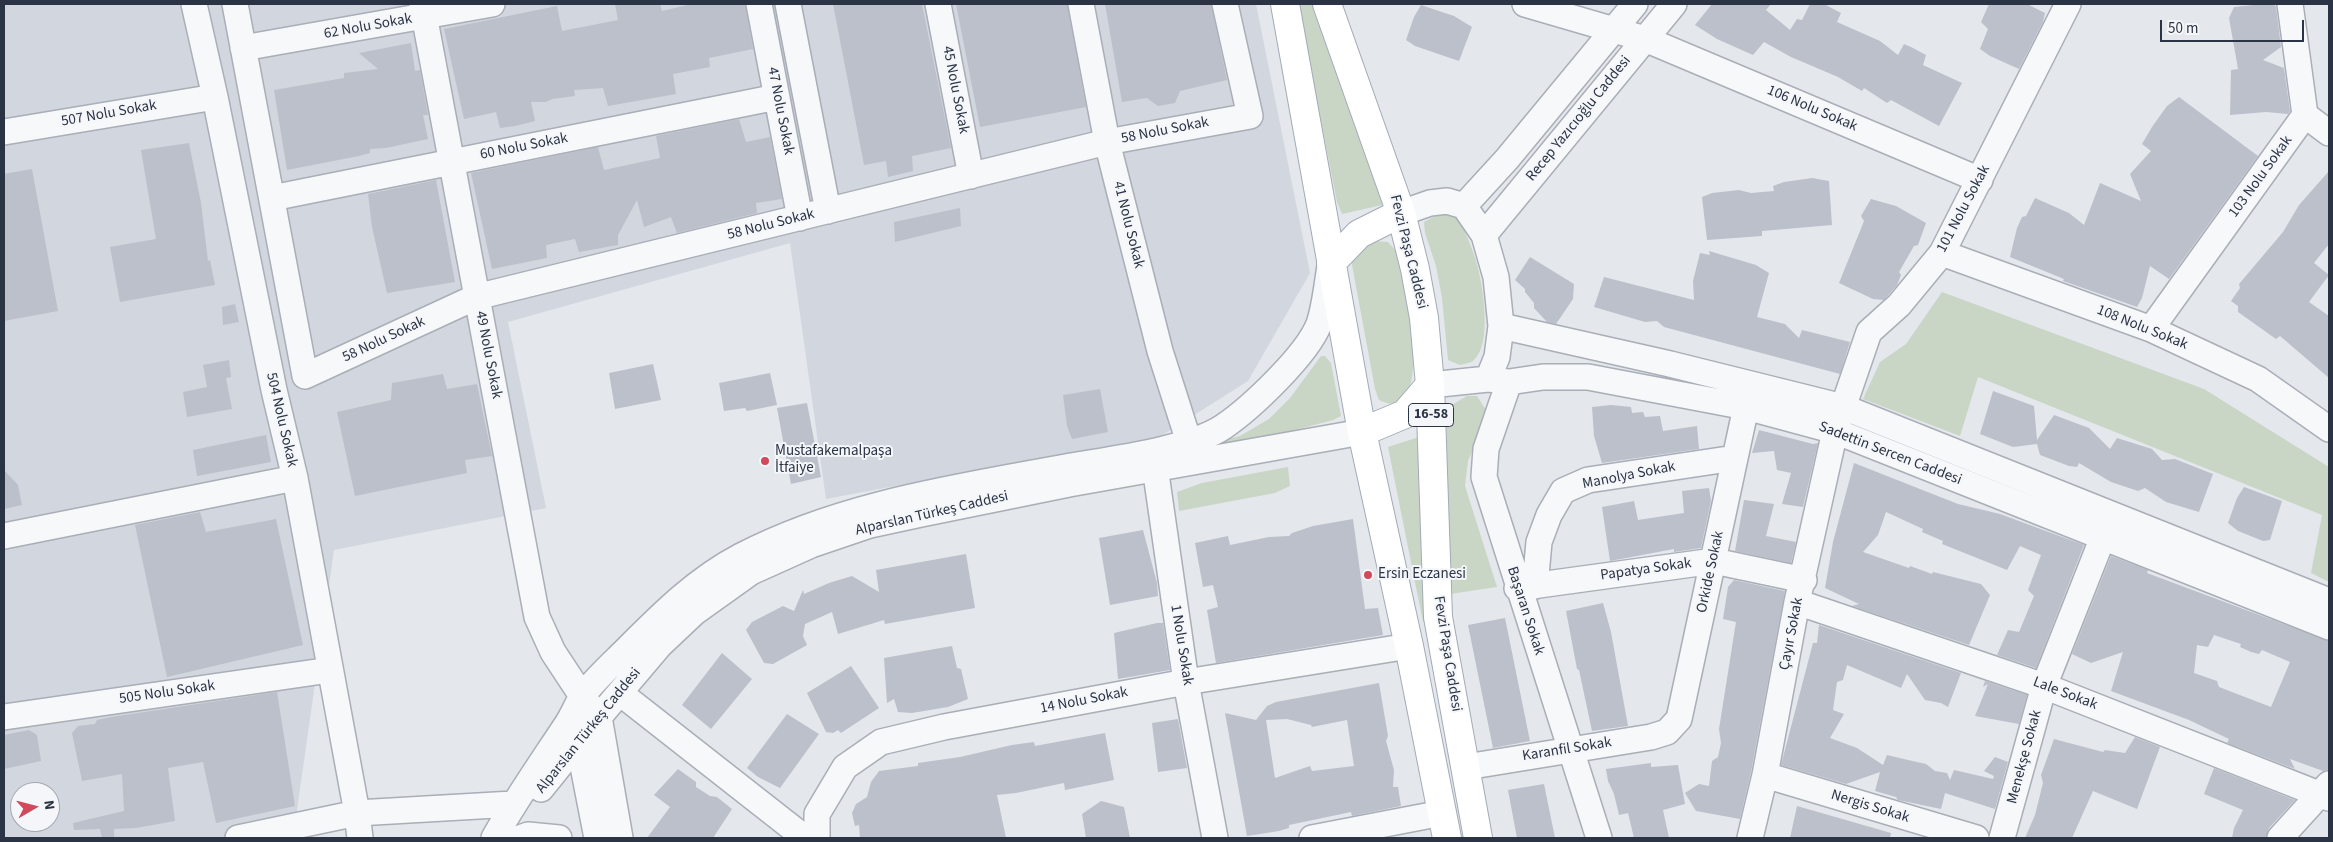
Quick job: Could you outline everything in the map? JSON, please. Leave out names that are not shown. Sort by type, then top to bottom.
[{"type":"main road","points":[[1285,4],[1362,432],[1409,646],[1445,826]]},
{"type":"main road","name":"Fevzi Paşa Caddesi","points":[[1326,4],[1401,212],[1415,269],[1424,318],[1430,385],[1438,617],[1478,838]]},
{"type":"main road","points":[[1331,263],[1359,234],[1401,212]]},
{"type":"main road","points":[[1362,432],[1405,414],[1430,385]]},
{"type":"street","name":"504 Nolu Sokak","points":[[194,4],[215,97],[270,371],[295,478],[360,838]]},
{"type":"street","points":[[235,4],[272,198]]},
{"type":"street","name":"62 Nolu Sokak","points":[[243,48],[423,10],[492,4]]},
{"type":"street","name":"47 Nolu Sokak","points":[[759,4],[800,218]]},
{"type":"street","name":"47 Nolu Sokak","points":[[788,4],[828,211]]},
{"type":"street","name":"45 Nolu Sokak","points":[[938,4],[971,176]]},
{"type":"street","name":"41 Nolu Sokak","points":[[1081,4],[1107,142],[1160,352],[1188,442]]},
{"type":"street","name":"58 Nolu Sokak","points":[[272,198],[305,376],[476,298],[1107,142],[1250,116],[1225,4]]},
{"type":"street","name":"106 Nolu Sokak","points":[[1525,4],[1644,39],[1980,180]]},
{"type":"street","name":"Recep Yazıcıoğlu Caddesi","points":[[1464,206],[1507,159],[1635,4]]},
{"type":"street","name":"Recep Yazıcıoğlu Caddesi","points":[[1484,235],[1674,4]]},
{"type":"street","points":[[2290,4],[2305,115],[2329,133]]},
{"type":"street","name":"101 Nolu Sokak","points":[[1835,430],[1869,332],[1899,305],[1942,253],[1980,180],[2063,5]]},
{"type":"street","name":"49 Nolu Sokak","points":[[423,10],[537,617],[553,652],[582,696],[599,717]]},
{"type":"street","name":"507 Nolu Sokak","points":[[4,132],[215,97]]},
{"type":"street","name":"60 Nolu Sokak","points":[[272,198],[777,97]]},
{"type":"street","name":"103 Nolu Sokak","points":[[2151,329],[2305,115]]},
{"type":"street","points":[[1401,212],[1430,203],[1447,201],[1464,206]]},
{"type":"street","name":"Başaran Sokak","points":[[1464,206],[1484,235],[1496,277],[1501,326],[1497,358],[1498,381],[1486,449],[1484,477],[1526,587],[1570,750],[1598,838]]},
{"type":"street","name":"108 Nolu Sokak","points":[[1942,253],[2151,329],[2258,379],[2329,429]]},
{"type":"street","points":[[1147,458],[1221,428],[1255,401],[1294,362],[1318,325],[1331,263]]},
{"type":"street","name":"Sadettin Sercen Caddesi","points":[[1501,326],[1670,364],[1843,407],[2329,601]]},
{"type":"street","name":"Sadettin Sercen Caddesi","points":[[1430,385],[1543,377],[1588,377],[1746,407],[1835,430],[2329,627]]},
{"type":"street","name":"Orkide Sokak","points":[[1667,732],[1679,719],[1746,407]]},
{"type":"street","name":"Çayır Sokak","points":[[1750,838],[1765,775],[1800,591],[1835,430]]},
{"type":"street","name":"Alparslan Türkeş Caddesi","points":[[494,838],[513,804],[572,716],[582,696],[655,621],[697,583],[740,556],[796,530],[862,509],[962,487],[1147,458],[1362,432]]},
{"type":"street","name":"Alparslan Türkeş Caddesi","points":[[502,838],[599,717],[660,645],[695,612],[751,572],[812,545],[870,525],[1069,484],[1147,458]]},
{"type":"street","name":"1 Nolu Sokak","points":[[1147,458],[1215,838]]},
{"type":"street","name":"Manolya Sokak","points":[[1526,587],[1549,515],[1563,492],[1588,480],[1735,458]]},
{"type":"street","points":[[4,536],[295,478]]},
{"type":"street","name":"Menekşe Sokak","points":[[2002,838],[2044,686],[2103,537]]},
{"type":"street","name":"Papatya Sokak","points":[[1526,587],[1714,561],[1800,591]]},
{"type":"street","name":"Lale Sokak","points":[[1800,591],[2044,686],[2326,792]]},
{"type":"street","name":"14 Nolu Sokak","points":[[817,838],[817,814],[845,767],[881,742],[944,727],[1186,682],[1409,646]]},
{"type":"street","name":"505 Nolu Sokak","points":[[4,717],[330,670]]},
{"type":"street","points":[[620,693],[805,838]]},
{"type":"street","points":[[582,696],[582,761],[597,838]]},
{"type":"street","points":[[599,717],[620,838]]},
{"type":"street","name":"Karanfil Sokak","points":[[1466,767],[1651,737],[1667,732]]},
{"type":"street","name":"Nergis Sokak","points":[[1765,775],[1976,838]]},
{"type":"street","points":[[2280,838],[2326,792]]},
{"type":"street","points":[[238,838],[357,814],[513,804]]},
{"type":"street","points":[[1312,838],[1445,826]]},
{"type":"street","points":[[520,838],[528,835],[559,838]]},
{"type":"shaded area","points":[[4,4],[1256,4],[1310,273],[1248,381],[1161,436],[826,499],[790,243],[508,322],[546,508],[334,550],[293,838],[4,838]]},
{"type":"green space","points":[[1298,4],[1318,4],[1381,191],[1382,205],[1342,214],[1337,202]]},
{"type":"green space","points":[[1447,213],[1458,216],[1470,243],[1483,292],[1484,339],[1480,351],[1474,360],[1460,365],[1448,360],[1442,298],[1436,266],[1425,233],[1424,222]]},
{"type":"green space","points":[[1374,241],[1388,242],[1395,249],[1406,290],[1410,318],[1413,372],[1408,393],[1397,403],[1379,400],[1375,389],[1352,265],[1353,251]]},
{"type":"green space","points":[[1942,292],[2204,389],[2329,467],[2329,582],[2311,573],[2322,515],[1978,377],[1960,436],[1863,399],[1880,362],[1906,344]]},
{"type":"green space","points":[[1321,356],[1325,356],[1331,363],[1341,416],[1333,420],[1220,450],[1218,446],[1224,440],[1240,436],[1269,419],[1290,398]]},
{"type":"green space","points":[[1467,396],[1477,396],[1488,413],[1468,461],[1465,486],[1497,587],[1450,594],[1446,415],[1450,406]]},
{"type":"green space","points":[[1419,437],[1428,621],[1423,622],[1388,447]]},
{"type":"green space","points":[[1288,467],[1290,486],[1275,493],[1179,511],[1177,492],[1202,483]]},
{"type":"building","points":[[615,4],[660,4],[662,11],[692,4],[745,4],[753,49],[709,58],[710,67],[673,74],[676,94],[608,106],[603,88],[574,90],[575,96],[552,99],[546,102],[531,102],[535,121],[500,128],[496,112],[464,119],[444,29],[557,6],[562,31],[618,20]]},
{"type":"building","points":[[833,4],[922,4],[951,148],[912,156],[913,171],[888,177],[886,161],[864,165]]},
{"type":"building","points":[[956,4],[1067,4],[1086,107],[980,127]]},
{"type":"building","points":[[1105,4],[1211,4],[1227,80],[1180,91],[1175,103],[1158,106],[1147,98],[1122,102]]},
{"type":"building","points":[[1712,4],[1771,4],[1766,10],[1790,30],[1797,19],[1802,20],[1810,4],[1824,4],[1841,13],[1837,22],[1880,41],[1898,55],[1904,44],[1911,47],[1926,55],[1923,65],[1962,83],[1939,126],[1891,100],[1887,103],[1864,88],[1862,91],[1838,77],[1791,57],[1764,42],[1753,55],[1717,39],[1695,25]]},
{"type":"building","points":[[1989,4],[2027,4],[2045,13],[2043,22],[2019,69],[1990,56],[1980,49],[1988,29],[1981,22]]},
{"type":"building","points":[[2274,4],[2276,7],[2281,47],[2263,60],[2284,68],[2290,111],[2288,114],[2266,112],[2230,115],[2231,70],[2238,69],[2229,18],[2234,7]]},
{"type":"building","points":[[1421,5],[1454,16],[1472,27],[1459,61],[1415,46],[1406,40],[1414,17]]},
{"type":"building","points":[[411,43],[415,71],[420,70],[428,115],[423,115],[428,139],[386,148],[370,149],[370,153],[359,156],[287,170],[274,90],[344,78],[344,73],[378,69],[359,53]]},
{"type":"building","points":[[2179,97],[2258,156],[2169,279],[2150,266],[2142,298],[2137,307],[2063,281],[2064,279],[2010,257],[2017,228],[2022,217],[2026,216],[2035,198],[2069,213],[2084,225],[2100,183],[2141,201],[2130,174],[2151,151],[2142,144],[2152,127],[2167,106]]},
{"type":"building","points":[[739,119],[746,142],[770,137],[782,199],[756,203],[757,213],[677,233],[671,217],[644,227],[637,200],[618,235],[618,245],[579,252],[575,239],[546,245],[547,258],[492,269],[471,173],[598,147],[604,170],[660,158],[656,136]]},
{"type":"building","points":[[189,143],[201,203],[208,261],[210,260],[215,285],[120,302],[110,247],[156,239],[141,150]]},
{"type":"building","points":[[32,169],[58,311],[4,321],[4,174]]},
{"type":"building","points":[[2329,171],[2329,244],[2314,263],[2329,275],[2309,302],[2329,316],[2329,378],[2280,336],[2276,339],[2238,312],[2238,306],[2231,301],[2240,288],[2239,284],[2283,232],[2299,205]]},
{"type":"building","points":[[1812,178],[1829,181],[1832,225],[1762,231],[1762,236],[1707,240],[1702,197],[1712,193],[1739,190],[1751,193],[1774,191],[1773,186],[1784,182]]},
{"type":"building","points":[[436,180],[455,282],[387,293],[372,227],[368,194]]},
{"type":"building","points":[[1871,199],[1896,206],[1926,223],[1918,245],[1914,246],[1899,272],[1901,275],[1897,285],[1884,300],[1873,299],[1839,283],[1864,221],[1861,216]]},
{"type":"building","points":[[960,208],[961,226],[895,242],[894,222]]},
{"type":"building","points":[[1709,251],[1756,265],[1769,273],[1757,317],[1785,324],[1799,338],[1802,330],[1850,342],[1840,374],[1664,327],[1657,321],[1645,322],[1594,307],[1604,277],[1694,300],[1693,281],[1700,253],[1710,255]]},
{"type":"building","points":[[1530,257],[1574,284],[1573,299],[1556,324],[1547,322],[1534,308],[1534,303],[1525,292],[1525,289],[1515,280]]},
{"type":"building","points":[[235,304],[239,322],[223,325],[222,307]]},
{"type":"building","points":[[229,360],[231,377],[226,378],[232,409],[187,417],[183,392],[207,387],[203,365]]},
{"type":"building","points":[[653,364],[661,400],[615,409],[609,373]]},
{"type":"building","points":[[770,373],[777,405],[747,411],[745,408],[724,411],[719,383]]},
{"type":"building","points":[[443,374],[447,389],[477,384],[492,456],[465,460],[467,473],[355,496],[337,412],[391,400],[392,383]]},
{"type":"building","points":[[1100,389],[1108,432],[1072,439],[1067,426],[1063,395]]},
{"type":"building","points":[[1993,391],[2034,406],[2037,440],[2054,415],[2089,428],[2110,449],[2117,438],[2152,449],[2162,460],[2175,459],[2213,474],[2199,512],[2166,502],[2145,488],[2138,491],[2111,482],[2079,463],[2077,467],[2069,466],[2040,455],[2037,444],[2013,447],[1980,434]]},
{"type":"building","points":[[807,403],[821,477],[791,484],[777,408]]},
{"type":"building","points":[[1611,405],[1631,407],[1632,413],[1643,412],[1645,417],[1660,416],[1663,431],[1697,426],[1699,449],[1602,463],[1594,436],[1592,407]]},
{"type":"building","points":[[1759,430],[1813,444],[1818,443],[1803,507],[1782,504],[1791,473],[1777,470],[1774,451],[1752,453]]},
{"type":"building","points":[[266,435],[271,462],[197,476],[193,450]]},
{"type":"building","points":[[1854,463],[1958,504],[2000,514],[2084,545],[2036,668],[1997,655],[2008,630],[2019,632],[2034,596],[2028,590],[2041,555],[2020,546],[2007,570],[1942,544],[1943,541],[1922,532],[1923,529],[1886,512],[1878,535],[1863,552],[1909,568],[1910,566],[1932,574],[1933,572],[1981,584],[1990,595],[1969,645],[1852,606],[1859,604],[1825,588],[1833,542]]},
{"type":"building","points":[[4,470],[18,485],[22,505],[4,509]]},
{"type":"building","points":[[2244,487],[2282,501],[2270,540],[2263,541],[2238,531],[2228,523],[2237,498]]},
{"type":"building","points":[[1709,488],[1711,501],[1701,548],[1674,552],[1674,549],[1610,561],[1602,507],[1634,501],[1638,520],[1684,513],[1682,491]]},
{"type":"building","points":[[1744,500],[1774,504],[1766,536],[1796,542],[1791,563],[1735,551]]},
{"type":"building","points":[[200,512],[206,532],[276,519],[303,645],[167,677],[135,525]]},
{"type":"building","points":[[1353,519],[1365,609],[1378,608],[1383,635],[1216,663],[1207,610],[1218,607],[1213,585],[1203,587],[1195,543],[1228,536],[1230,545],[1269,537],[1289,536],[1292,533],[1313,526]]},
{"type":"building","points":[[1143,530],[1157,583],[1158,596],[1110,605],[1099,538]]},
{"type":"building","points":[[966,554],[975,608],[885,624],[884,620],[838,634],[832,612],[805,624],[803,636],[807,645],[773,664],[764,663],[746,630],[752,622],[783,606],[794,611],[803,590],[804,594],[829,583],[852,576],[879,592],[876,570]]},
{"type":"building","points":[[2111,556],[2148,570],[2147,573],[2329,641],[2329,770],[2323,771],[2290,759],[2295,769],[2227,743],[2229,739],[2189,720],[2111,691],[2123,652],[2091,663],[2072,654]],"holes":[[[2214,635],[2241,644],[2240,647],[2251,652],[2259,654],[2262,650],[2290,662],[2271,707],[2219,687],[2217,681],[2194,673],[2197,645],[2208,647]]]},
{"type":"building","points":[[1734,580],[1785,591],[1751,772],[1740,819],[1696,811],[1685,793],[1699,784],[1709,786],[1712,761],[1718,757],[1721,743],[1719,729],[1736,622],[1723,619],[1728,587]]},
{"type":"building","points":[[1603,603],[1611,632],[1628,726],[1592,731],[1579,670],[1577,669],[1566,611]]},
{"type":"building","points":[[1505,618],[1530,741],[1493,748],[1468,625]]},
{"type":"building","points":[[1163,623],[1170,670],[1118,679],[1114,633]]},
{"type":"building","points":[[1819,625],[1961,673],[1948,707],[1941,703],[1925,700],[1907,674],[1901,688],[1847,665],[1843,680],[1837,682],[1833,710],[1844,714],[1830,738],[1857,748],[1883,765],[1887,755],[1926,764],[1935,771],[1947,773],[1950,780],[1954,770],[1993,779],[1994,776],[1984,771],[1995,757],[2008,762],[1995,809],[1945,793],[1941,809],[1898,800],[1896,797],[1875,791],[1880,772],[1846,784],[1781,765],[1813,643],[1817,643]]},
{"type":"building","points":[[952,646],[957,668],[961,669],[968,699],[948,707],[912,713],[898,712],[894,699],[887,703],[884,658]]},
{"type":"building","points":[[722,653],[752,679],[711,729],[682,705]]},
{"type":"building","points":[[851,666],[879,708],[841,733],[838,730],[833,733],[826,732],[807,693]]},
{"type":"building","points":[[1985,681],[2027,695],[2019,724],[1975,716],[1988,684],[1983,687]]},
{"type":"building","points":[[1379,683],[1388,736],[1386,741],[1394,770],[1393,787],[1398,787],[1401,806],[1352,816],[1351,812],[1289,825],[1289,828],[1279,831],[1247,836],[1225,713],[1256,720],[1267,706],[1276,702]],"holes":[[[1287,719],[1311,725],[1312,727],[1347,720],[1354,766],[1312,771],[1310,766],[1275,778],[1266,720]]]},
{"type":"building","points":[[277,692],[295,806],[216,823],[203,762],[168,768],[175,821],[136,828],[114,829],[114,838],[102,838],[100,829],[74,830],[73,823],[124,811],[122,774],[82,781],[72,733],[78,726],[95,724],[97,720],[111,717]]},
{"type":"building","points":[[787,714],[819,734],[780,788],[758,777],[747,768]]},
{"type":"building","points":[[1178,719],[1187,768],[1158,772],[1152,723]]},
{"type":"building","points":[[29,730],[37,735],[41,761],[4,769],[4,735]]},
{"type":"building","points":[[1105,733],[1114,780],[1065,790],[1064,783],[997,795],[1006,838],[860,838],[859,825],[855,826],[852,813],[856,804],[867,797],[871,782],[879,771],[918,766],[918,763],[960,757],[1012,745],[1034,742],[1035,746]]},
{"type":"building","points":[[2135,737],[2160,747],[2137,809],[2093,791],[2072,838],[2025,838],[2035,815],[2043,783],[2041,775],[2054,739],[2103,752],[2105,750],[2125,753]]},
{"type":"building","points":[[1651,763],[1651,767],[1678,765],[1685,804],[1663,810],[1669,838],[1634,838],[1628,813],[1619,815],[1614,794],[1608,781],[1606,769]]},
{"type":"building","points":[[2214,768],[2295,800],[2269,828],[2266,838],[2232,838],[2234,828],[2243,810],[2204,794]]},
{"type":"building","points":[[678,769],[696,782],[696,787],[710,796],[717,797],[732,809],[713,838],[647,838],[670,807],[654,795]]},
{"type":"building","points":[[1544,784],[1555,838],[1517,838],[1508,790]]},
{"type":"building","points":[[1101,801],[1124,807],[1130,838],[1086,838],[1082,814]]},
{"type":"building","points":[[1797,806],[1891,833],[1890,838],[1790,838]]},
{"type":"place","name":"Mustafakemalpaşa İtfaiye","points":[[765,461]]},
{"type":"place","name":"Ersin Eczanesi","points":[[1368,575]]}]
